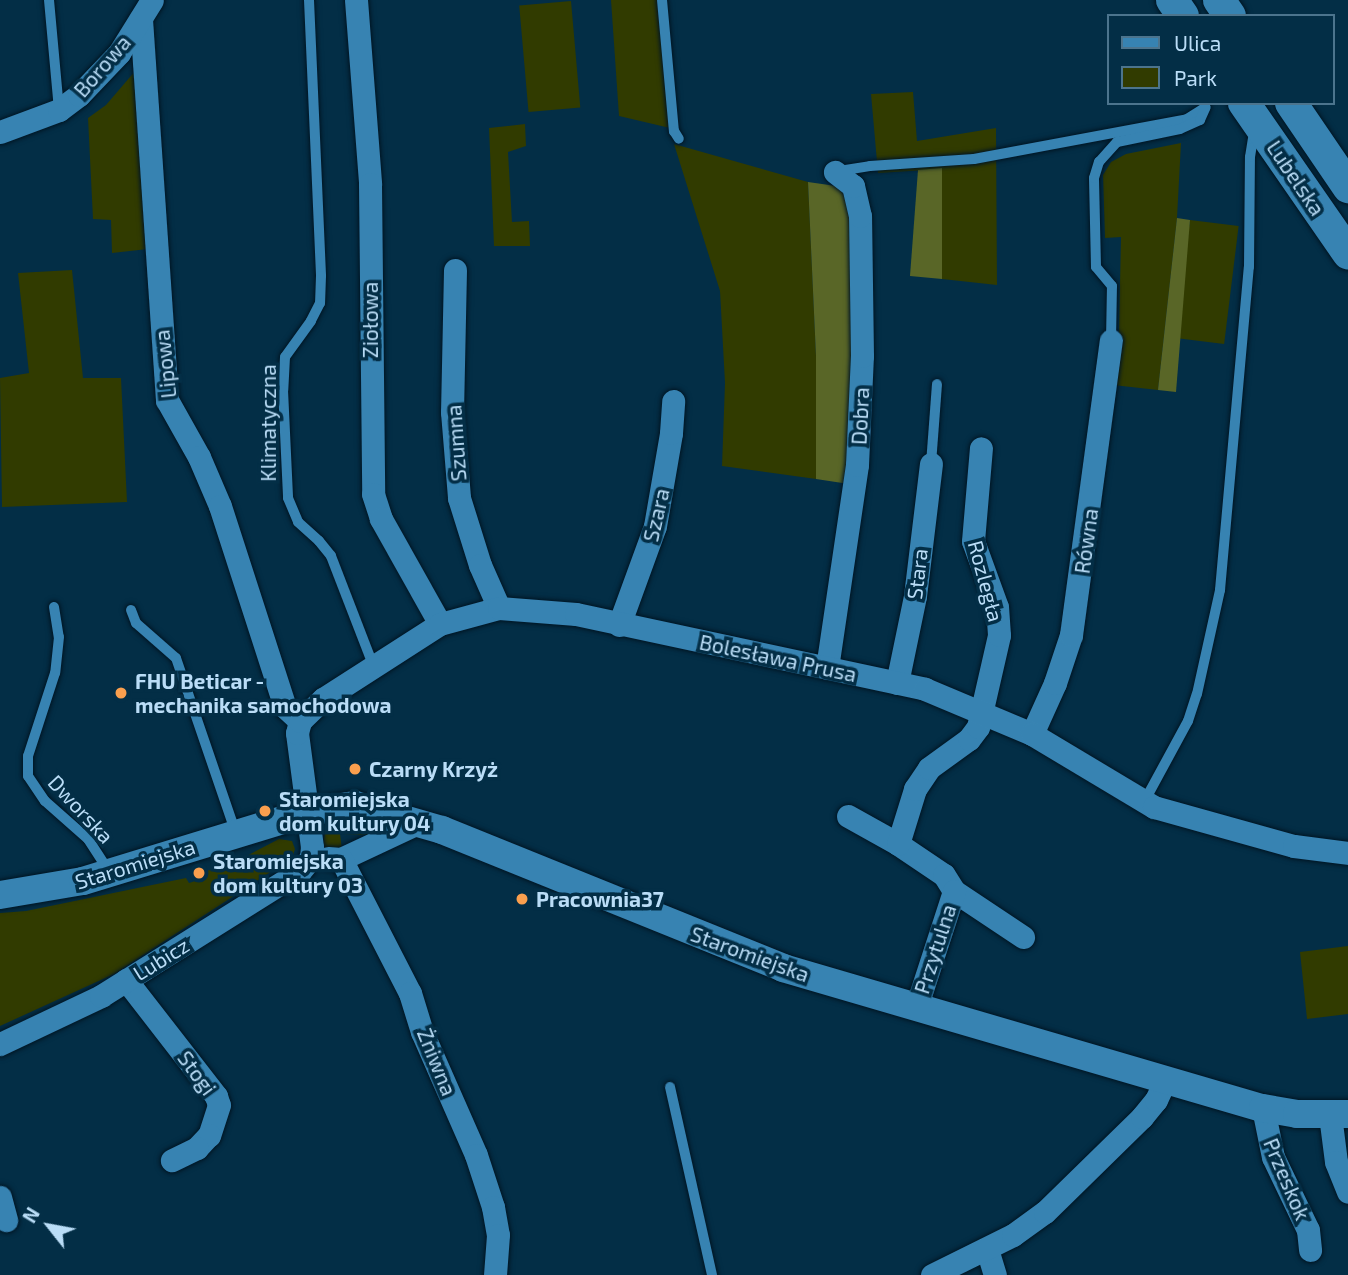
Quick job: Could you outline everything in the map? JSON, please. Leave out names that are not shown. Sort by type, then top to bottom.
[{"type":"main road","name":"Lubelska","points":[[1245,105],[1348,253]]},
{"type":"main road","name":"Lubelska","points":[[1292,105],[1348,187]]},
{"type":"street","name":"Ziołowa","points":[[356,0],[370,184],[373,494],[380,519],[440,624]]},
{"type":"street","name":"Borowa","points":[[0,132],[59,110],[98,77],[146,10]]},
{"type":"street","name":"Lipowa","points":[[146,10],[167,400],[198,457],[220,506],[285,707],[300,721]]},
{"type":"street","name":"Dobra","points":[[827,668],[832,650],[858,465],[862,368],[860,216],[853,186],[835,172]]},
{"type":"street","name":"Szumna","points":[[455,270],[452,412],[459,498],[480,565],[499,608]]},
{"type":"street","name":"Równa","points":[[1032,734],[1055,683],[1071,635],[1111,341]]},
{"type":"street","name":"Szara","points":[[619,625],[655,526],[671,433],[673,401]]},
{"type":"street","name":"Rozległa","points":[[981,448],[972,541],[1000,619],[982,712]]},
{"type":"street","name":"Stara","points":[[897,683],[915,596],[931,464]]},
{"type":"street","name":"Bolesława Prusa","points":[[300,721],[323,699],[440,624],[499,608],[552,611],[925,689],[1032,734],[1144,802],[1181,816],[1294,846],[1348,853]]},
{"type":"street","points":[[898,844],[915,789],[929,768],[969,739],[978,727],[982,712]]},
{"type":"street","points":[[300,721],[297,733],[309,812],[311,858],[341,859],[420,822]]},
{"type":"street","name":"Staromiejska","points":[[0,895],[48,889],[110,873],[309,812],[355,805],[420,822],[783,968],[1264,1108],[1339,1115]]},
{"type":"street","name":"Przytulna","points":[[848,816],[898,844],[944,875],[954,891],[1023,937]]},
{"type":"street","name":"Lubicz","points":[[0,1044],[85,1006],[300,871],[311,858]]},
{"type":"street","name":"Żniwna","points":[[341,859],[410,993],[422,1032],[476,1155],[493,1207],[498,1235],[495,1275]]},
{"type":"street","name":"Przytulna","points":[[916,1008],[954,891]]},
{"type":"street","name":"Stogi","points":[[127,980],[216,1096],[219,1105],[209,1135],[197,1148],[172,1160]]},
{"type":"street","points":[[932,1275],[987,1249],[1034,1220],[1142,1118],[1156,1100],[1165,1081]]},
{"type":"street","name":"Przeskok","points":[[1264,1108],[1273,1157],[1308,1230],[1310,1250]]},
{"type":"street","points":[[1339,1115],[1336,1161],[1348,1192]]},
{"type":"street","points":[[0,1197],[6,1220]]},
{"type":"street","points":[[987,1249],[995,1275]]},
{"type":"lane","points":[[49,0],[59,110]]},
{"type":"lane","name":"Klimatyczna","points":[[309,0],[320,303],[312,321],[285,357],[283,390],[288,498],[298,522],[320,541],[331,556],[373,665]]},
{"type":"lane","points":[[662,0],[674,131],[679,139]]},
{"type":"lane","points":[[835,172],[870,166],[974,159],[1187,119],[1207,105]]},
{"type":"lane","points":[[1111,341],[1112,286],[1096,267],[1094,178],[1099,162],[1117,142],[1193,124],[1200,120],[1207,105]]},
{"type":"lane","points":[[1144,802],[1188,721],[1197,694],[1220,590],[1249,267],[1250,157],[1253,139],[1264,130]]},
{"type":"lane","points":[[931,464],[937,384]]},
{"type":"lane","name":"Dworska","points":[[54,607],[58,637],[55,673],[31,745],[28,776],[45,801],[88,839],[110,873]]},
{"type":"lane","points":[[131,610],[136,623],[176,658],[236,833]]},
{"type":"lane","points":[[670,1087],[712,1275]]},
{"type":"green space","points":[[611,0],[657,0],[670,128],[619,116]]},
{"type":"green space","points":[[571,1],[580,108],[529,112],[519,6]]},
{"type":"green space","points":[[136,70],[148,249],[112,253],[111,220],[93,219],[88,118],[106,105]]},
{"type":"green space","points":[[913,92],[917,141],[996,128],[997,285],[942,279],[942,169],[878,173],[871,94]]},
{"type":"green space","points":[[525,124],[526,146],[508,152],[512,222],[529,221],[530,246],[494,246],[489,128]]},
{"type":"green space","points":[[1181,143],[1177,218],[1158,390],[1113,385],[1119,332],[1121,237],[1105,238],[1103,175],[1111,162],[1126,154]]},
{"type":"green space","points":[[674,144],[808,182],[816,356],[816,479],[722,466],[725,383],[720,291]]},
{"type":"green space","points":[[942,168],[942,279],[910,276],[918,170]]},
{"type":"green space","points":[[808,182],[843,187],[853,216],[849,484],[816,479],[816,356]]},
{"type":"green space","points":[[1177,218],[1190,220],[1176,392],[1158,390]]},
{"type":"green space","points":[[1190,220],[1239,226],[1224,344],[1175,338]]},
{"type":"green space","points":[[72,270],[83,378],[121,378],[127,502],[2,507],[0,378],[29,373],[18,273]]},
{"type":"green space","points":[[360,824],[383,830],[374,835],[340,834],[342,850],[326,850],[323,847],[325,832],[328,826]]},
{"type":"green space","points":[[279,839],[292,841],[295,849],[292,858],[114,974],[0,1026],[0,913],[26,911],[186,878],[189,883],[205,878],[204,872],[237,861]]},
{"type":"green space","points":[[1348,946],[1348,1014],[1307,1019],[1300,952]]},
{"type":"place","name":"FHU Beticar - mechanika samochodowa","points":[[121,693]]},
{"type":"place","name":"Czarny Krzyż","points":[[355,769]]},
{"type":"place","name":"Staromiejska dom kultury 04","points":[[265,811]]},
{"type":"place","name":"Staromiejska dom kultury 03","points":[[199,873]]},
{"type":"place","name":"Pracownia37","points":[[522,899]]}]
